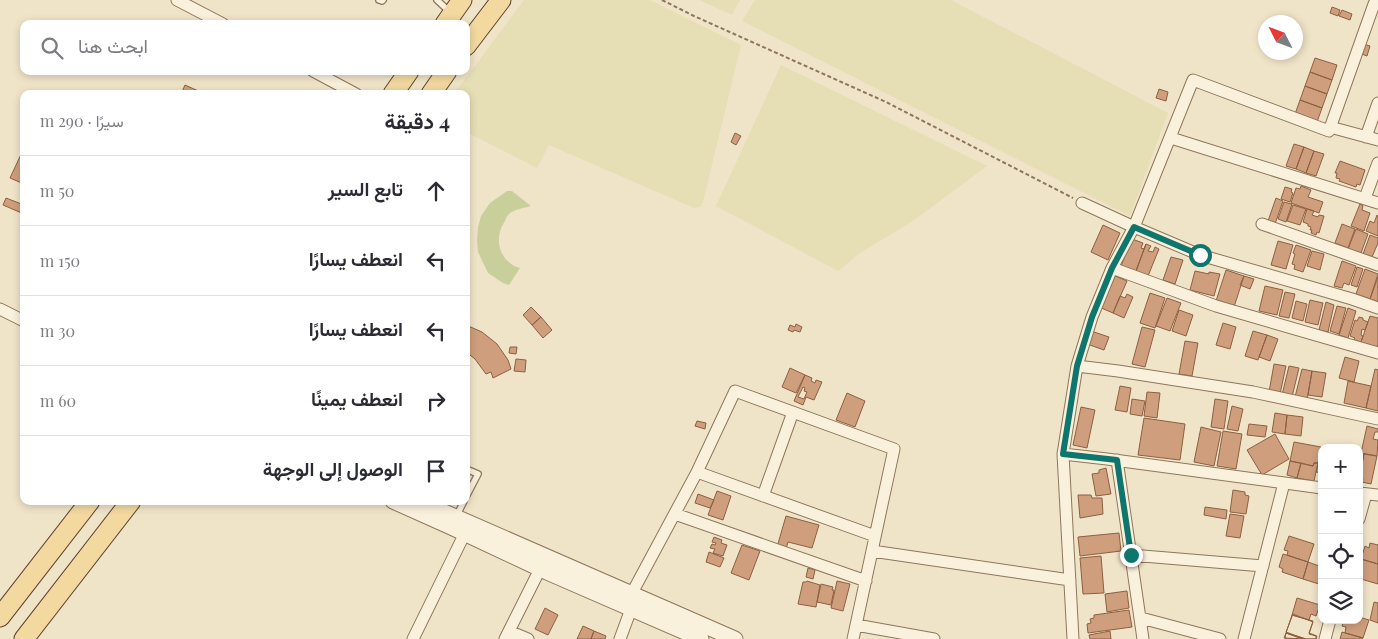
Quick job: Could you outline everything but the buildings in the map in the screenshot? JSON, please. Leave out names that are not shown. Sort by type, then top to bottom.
[{"type":"main road","points":[[470,41],[501,0]]},
{"type":"main road","points":[[396,90],[407,75]]},
{"type":"main road","points":[[434,90],[445,75]]},
{"type":"main road","points":[[0,617],[87,505]]},
{"type":"main road","points":[[24,639],[129,505]]},
{"type":"street","points":[[177,0],[215,20]]},
{"type":"street","points":[[1073,639],[1063,454],[1077,366],[1092,317],[1112,268],[1134,227],[1193,80],[1329,131],[1372,3]]},
{"type":"street","points":[[320,75],[349,90]]},
{"type":"street","points":[[1366,137],[1378,103]]},
{"type":"street","points":[[1330,127],[1378,140]]},
{"type":"street","points":[[1171,138],[1378,203]]},
{"type":"street","points":[[1366,198],[1378,163]]},
{"type":"street","points":[[1082,203],[1200,255],[1378,308]]},
{"type":"street","points":[[1262,224],[1378,265]]},
{"type":"street","points":[[1112,268],[1216,306],[1378,353]]},
{"type":"street","points":[[0,309],[20,320]]},
{"type":"street","points":[[1077,366],[1118,370],[1253,392],[1378,419]]},
{"type":"street","points":[[632,593],[697,472],[736,391],[894,449],[853,639]]},
{"type":"street","points":[[762,496],[793,412]]},
{"type":"street","points":[[1063,454],[1318,487]]},
{"type":"street","points":[[1117,460],[1143,639]]},
{"type":"street","points":[[697,472],[875,536]]},
{"type":"street","points":[[1244,639],[1284,483]]},
{"type":"street","points":[[1363,508],[1368,494]]},
{"type":"street","points":[[404,505],[632,593],[733,639]]},
{"type":"street","points":[[426,505],[540,569],[632,609],[672,633],[701,639]]},
{"type":"street","points":[[675,514],[866,581]]},
{"type":"street","points":[[413,639],[460,525]]},
{"type":"street","points":[[872,552],[1070,580]]},
{"type":"street","points":[[1131,555],[1263,566]]},
{"type":"street","points":[[528,639],[507,635],[540,569]]},
{"type":"street","points":[[620,639],[632,609]]},
{"type":"street","points":[[1141,618],[1220,639]]},
{"type":"street","points":[[1325,639],[1329,624]]},
{"type":"street","points":[[856,625],[934,639]]},
{"type":"lane","points":[[437,0],[453,13]]},
{"type":"lane","points":[[470,471],[478,474],[470,489]]},
{"type":"lane","points":[[460,525],[463,505]]},
{"type":"path","points":[[662,0],[886,102],[1082,203]]},
{"type":"shaded area","points":[[524,0],[650,0],[741,45],[703,202],[700,207],[694,208],[549,145],[537,168],[470,134],[470,90],[457,90]]},
{"type":"shaded area","points":[[699,0],[740,0],[732,15]]},
{"type":"shaded area","points":[[755,0],[951,0],[1168,113],[1130,216],[742,21]]},
{"type":"shaded area","points":[[781,65],[987,166],[913,221],[860,253],[838,271],[716,206]]},
{"type":"green space","points":[[507,191],[512,191],[531,206],[509,214],[499,235],[500,249],[503,255],[507,261],[520,268],[509,285],[488,273],[478,252],[477,240],[481,216],[490,203]]},
{"type":"route","points":[[1131,555],[1117,460],[1063,454],[1077,366],[1092,317],[1112,268],[1134,227],[1200,255]]}]
